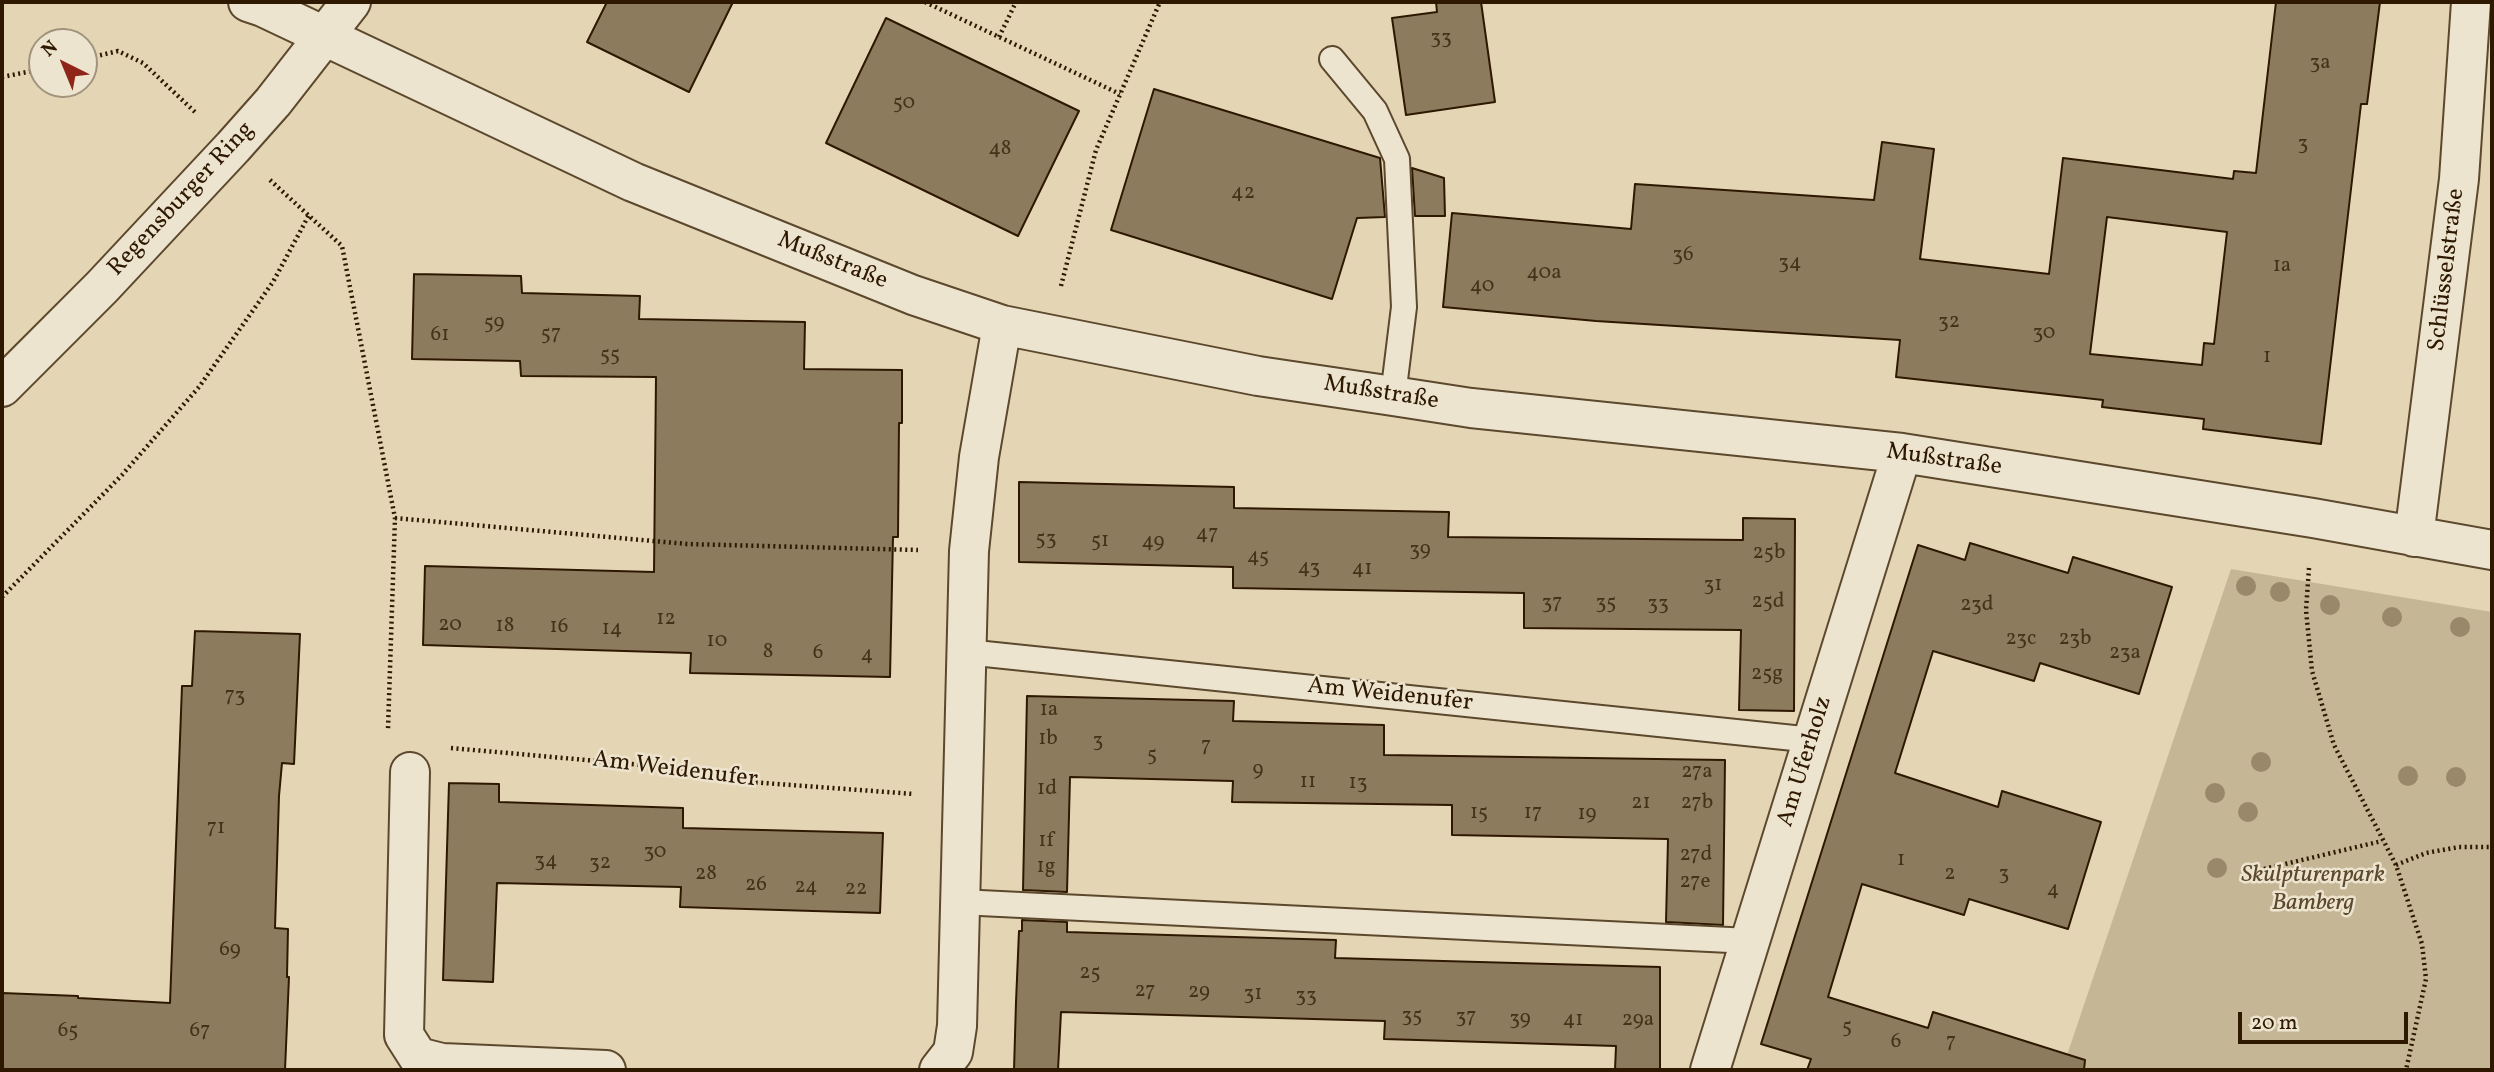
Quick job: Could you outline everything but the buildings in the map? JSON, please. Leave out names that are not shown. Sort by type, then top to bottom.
[{"type":"street","name":"Mußstraße","points":[[248,2],[633,182],[913,296],[1002,325],[1258,376],[1471,408],[1902,453],[2313,519],[2492,551]]},
{"type":"street","name":"Regensburger Ring","points":[[2,387],[102,287],[233,147],[325,38],[351,2]]},
{"type":"street","name":"Schlüsselstraße","points":[[2414,537],[2459,179],[2471,2]]},
{"type":"street","points":[[941,1070],[953,1052],[957,1026],[969,551],[979,457],[1002,325]]},
{"type":"street","name":"Am Uferholz","points":[[1710,1070],[1902,453]]},
{"type":"street","points":[[410,772],[404,1035],[418,1057],[442,1063],[606,1070]]},
{"type":"lane","points":[[1332,59],[1375,111],[1397,159],[1404,307],[1393,396]]},
{"type":"lane","name":"Am Weidenufer","points":[[967,652],[1813,740]]},
{"type":"lane","points":[[960,902],[1750,941]]},
{"type":"path","points":[[925,2],[1120,94]]},
{"type":"path","points":[[999,37],[1016,2]]},
{"type":"path","points":[[1049,334],[1096,150],[1160,2]]},
{"type":"path","points":[[2,77],[28,72]]},
{"type":"path","points":[[2,597],[121,475],[199,387],[273,282],[309,215],[342,246],[396,518],[387,742],[410,772]]},
{"type":"path","points":[[396,518],[687,544],[969,551]]},
{"type":"path","points":[[2313,519],[2306,610],[2312,671],[2334,745],[2396,865],[2422,944],[2426,979],[2406,1070]]},
{"type":"path","name":"Am Weidenufer","points":[[442,747],[688,769],[709,779],[962,798]]},
{"type":"path","points":[[2264,869],[2382,841]]},
{"type":"path","points":[[2396,865],[2426,853],[2492,847]]},
{"type":"green space","name":"Skulpturenpark Bamberg","points":[[2231,569],[2492,612],[2492,1070],[2062,1070]]}]
